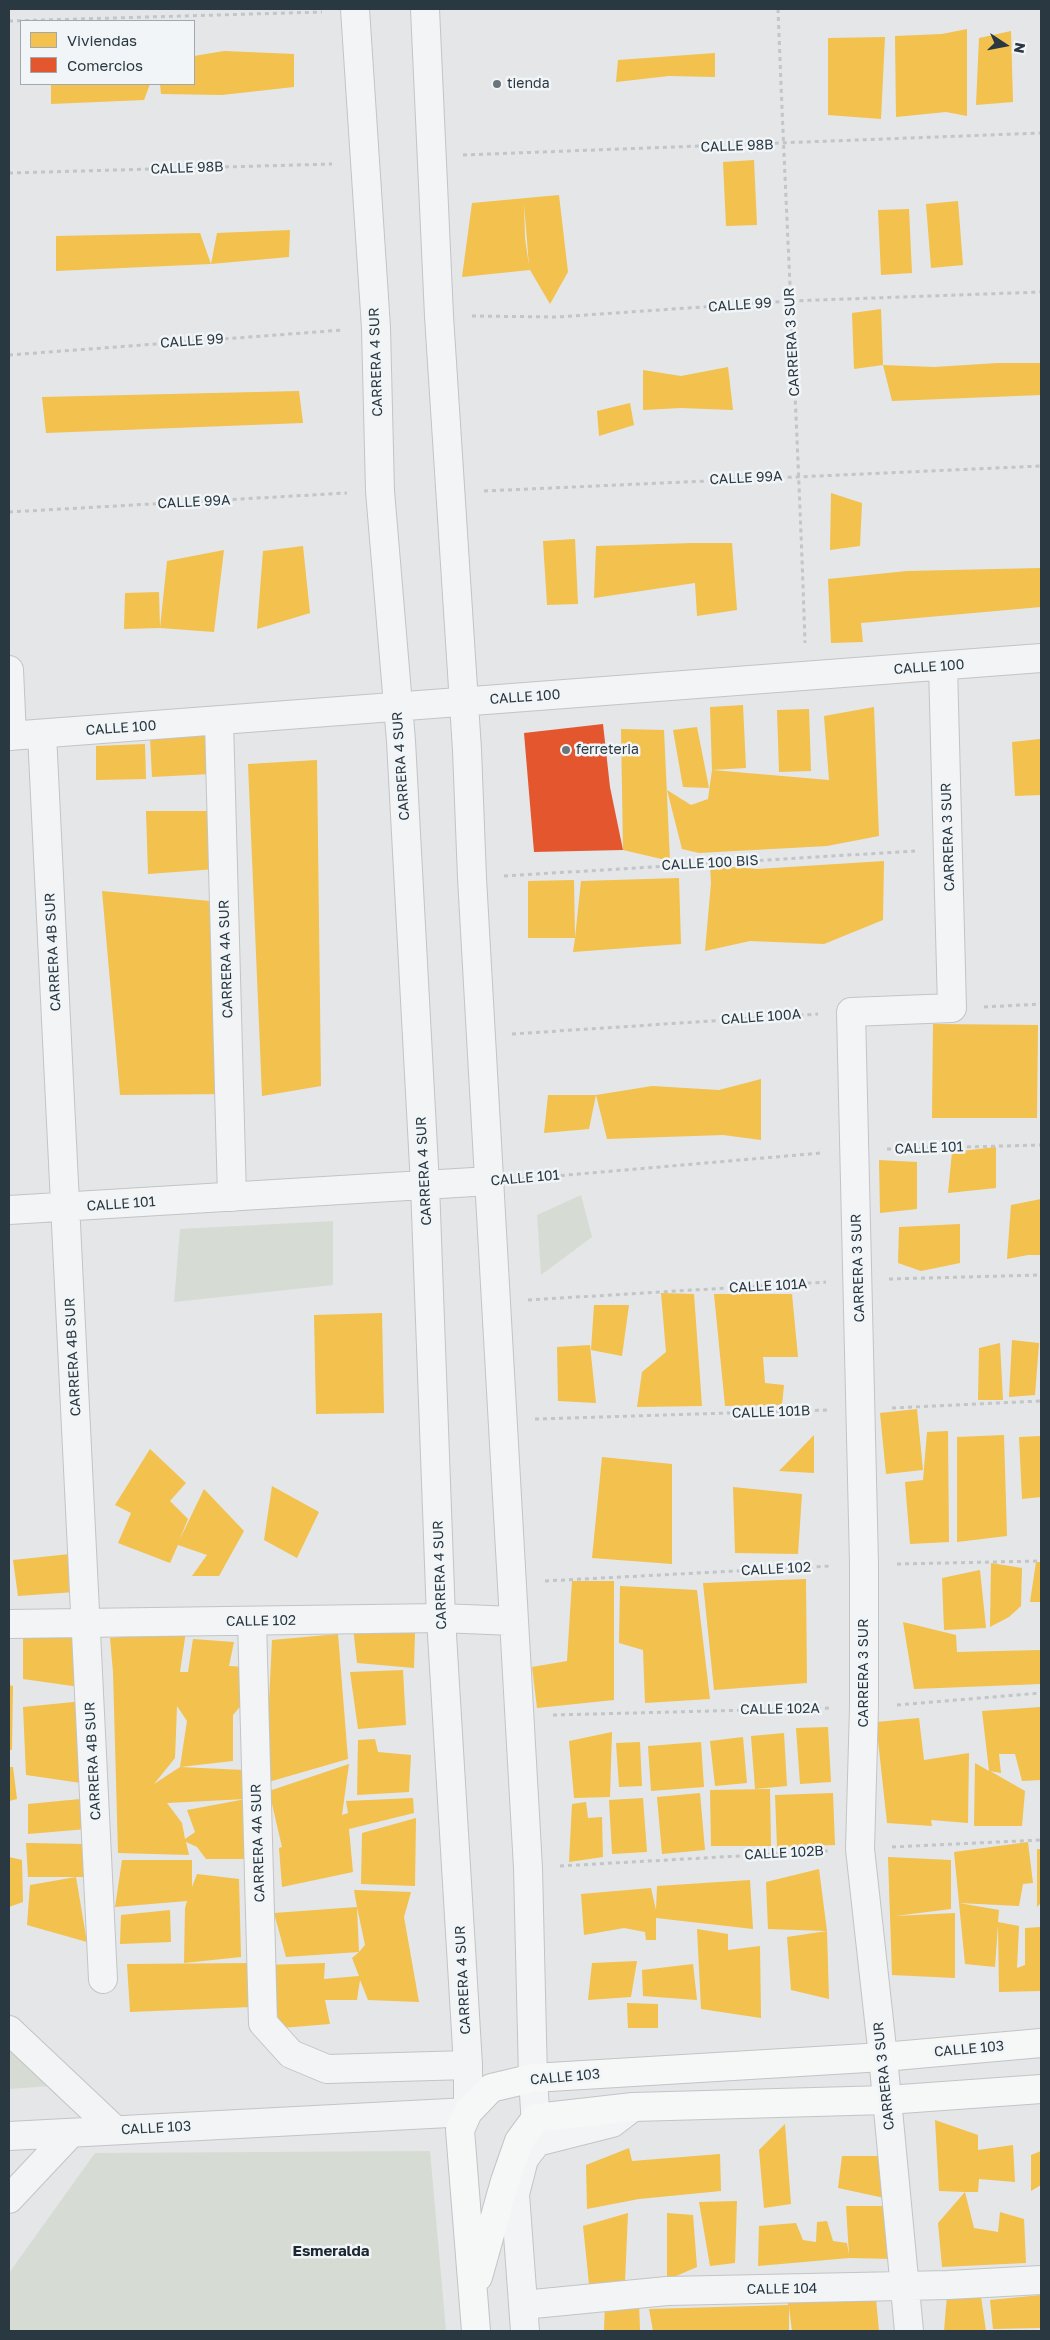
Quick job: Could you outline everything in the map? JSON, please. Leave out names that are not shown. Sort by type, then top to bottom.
[{"type":"street","points":[[425,9],[433,156],[438,316],[451,493],[462,702],[467,750],[495,1302],[528,1868],[533,2078],[537,2130],[524,2159],[514,2194],[524,2318]]},
{"type":"street","name":"CARRERA 4 SUR","points":[[355,10],[376,328],[380,491],[397,707],[425,1185],[441,1618],[468,2066],[468,2112],[460,2130],[476,2331]]},
{"type":"street","name":"CALLE 100","points":[[10,736],[1041,658]]},
{"type":"street","name":"CARRERA 3 SUR","points":[[943,666],[952,1008]]},
{"type":"street","points":[[9,670],[10,736]]},
{"type":"street","name":"CARRERA 4A SUR","points":[[219,721],[232,1196]]},
{"type":"street","name":"CARRERA 4B SUR","points":[[42,734],[103,1979]]},
{"type":"street","points":[[851,1012],[952,1008]]},
{"type":"street","name":"CARRERA 3 SUR","points":[[851,1012],[864,1564],[864,1707],[860,1849],[883,2057],[909,2331]]},
{"type":"street","name":"CALLE 101","points":[[9,1210],[490,1182]]},
{"type":"street","name":"CALLE 102","points":[[9,1624],[441,1618],[513,1621]]},
{"type":"street","name":"CARRERA 4A SUR","points":[[252,1621],[263,2023],[291,2054],[327,2069],[468,2066]]},
{"type":"street","points":[[9,2030],[115,2130]]},
{"type":"street","name":"CALLE 103","points":[[9,2136],[468,2112],[491,2088],[533,2078],[883,2057],[1041,2043]]},
{"type":"street","points":[[473,2296],[505,2181],[519,2141],[537,2130],[633,2107],[887,2100],[1041,2089]]},
{"type":"street","points":[[9,2199],[71,2133]]},
{"type":"street","name":"CALLE 104","points":[[524,2318],[667,2292],[904,2286],[1041,2280]]},
{"type":"path","name":"CARRERA 3 SUR","points":[[778,9],[789,301],[800,476],[806,676]]},
{"type":"path","points":[[40,20],[355,10]]},
{"type":"path","name":"CALLE 98B","points":[[433,156],[1041,133]]},
{"type":"path","name":"CALLE 98B","points":[[9,173],[365,163]]},
{"type":"path","name":"CALLE 99","points":[[438,316],[557,317],[789,301],[1041,292]]},
{"type":"path","name":"CALLE 99","points":[[9,355],[376,328]]},
{"type":"path","name":"CALLE 99A","points":[[451,493],[1041,466]]},
{"type":"path","name":"CALLE 99A","points":[[9,512],[380,491]]},
{"type":"path","name":"CALLE 100 BIS","points":[[472,878],[948,849]]},
{"type":"path","points":[[952,1008],[1041,1004]]},
{"type":"path","name":"CALLE 100A","points":[[482,1036],[851,1012]]},
{"type":"path","name":"CALLE 101","points":[[490,1182],[854,1150],[1041,1145]]},
{"type":"path","name":"CALLE 101A","points":[[495,1302],[858,1280],[1041,1275]]},
{"type":"path","name":"CALLE 101B","points":[[502,1420],[861,1409],[1041,1401]]},
{"type":"path","name":"CALLE 102","points":[[511,1583],[864,1564],[1041,1561]]},
{"type":"path","name":"CALLE 102A","points":[[519,1716],[864,1707],[1041,1693]]},
{"type":"path","name":"CALLE 102B","points":[[528,1868],[1041,1840]]},
{"type":"shaded area","points":[[581,1195],[592,1237],[541,1275],[537,1215]]},
{"type":"shaded area","points":[[333,1221],[333,1285],[174,1302],[180,1229]]},
{"type":"shaded area","points":[[9,2047],[51,2086],[9,2089]]},
{"type":"shaded area","points":[[430,2151],[446,2331],[9,2331],[9,2273],[95,2153]]},
{"type":"building: Viviendas","points":[[967,29],[967,116],[946,112],[896,117],[895,36],[942,34]]},
{"type":"building: Viviendas","points":[[1011,31],[1013,102],[976,105],[979,38]]},
{"type":"building: Viviendas","points":[[885,37],[881,119],[828,115],[828,38]]},
{"type":"building: Viviendas","points":[[224,51],[294,54],[294,87],[222,95],[161,94],[160,85],[195,85],[195,56]]},
{"type":"building: Viviendas","points":[[715,53],[715,77],[669,76],[616,82],[618,60]]},
{"type":"building: Viviendas","points":[[51,85],[150,85],[144,100],[51,104]]},
{"type":"building: Viviendas","points":[[754,160],[757,225],[726,226],[723,162]]},
{"type":"building: Viviendas","points":[[559,195],[568,272],[550,304],[530,270],[462,277],[472,203]],"holes":[[[524,203],[529,266],[525,238]]]},
{"type":"building: Viviendas","points":[[958,201],[963,265],[931,268],[926,204]]},
{"type":"building: Viviendas","points":[[909,209],[912,273],[881,275],[878,210]]},
{"type":"building: Viviendas","points":[[290,230],[289,257],[211,264],[217,233]]},
{"type":"building: Viviendas","points":[[200,233],[211,264],[56,271],[56,236]]},
{"type":"building: Viviendas","points":[[881,309],[883,365],[854,369],[852,313]]},
{"type":"building: Viviendas","points":[[998,363],[1041,363],[1041,395],[892,401],[883,365],[934,367]]},
{"type":"building: Viviendas","points":[[728,367],[733,410],[681,408],[643,410],[643,370],[681,376]]},
{"type":"building: Viviendas","points":[[299,391],[303,423],[46,433],[42,397]]},
{"type":"building: Viviendas","points":[[630,403],[634,425],[599,436],[597,411]]},
{"type":"building: Viviendas","points":[[831,493],[862,503],[860,546],[830,550]]},
{"type":"building: Viviendas","points":[[575,539],[578,604],[547,605],[543,541]]},
{"type":"building: Viviendas","points":[[732,543],[737,610],[697,616],[695,583],[594,598],[596,546]]},
{"type":"building: Viviendas","points":[[303,546],[310,613],[257,629],[263,551]]},
{"type":"building: Viviendas","points":[[224,550],[214,632],[160,628],[167,561]]},
{"type":"building: Viviendas","points":[[1041,568],[1041,607],[861,623],[863,642],[831,643],[828,579],[907,571]]},
{"type":"building: Viviendas","points":[[159,592],[160,628],[124,629],[125,593]]},
{"type":"building: Viviendas","points":[[743,705],[746,768],[712,770],[710,707]]},
{"type":"building: Viviendas","points":[[874,707],[879,836],[827,846],[699,853],[682,849],[667,790],[691,805],[708,799],[712,770],[829,780],[824,716]]},
{"type":"building: Viviendas","points":[[809,709],[811,771],[779,772],[777,710]]},
{"type":"building: Viviendas","points":[[697,727],[709,788],[683,787],[673,730]]},
{"type":"building: Viviendas","points":[[621,729],[664,730],[670,861],[623,850]]},
{"type":"building: Viviendas","points":[[210,735],[211,774],[152,777],[150,738]]},
{"type":"building: Viviendas","points":[[1040,739],[1041,795],[1015,796],[1012,742]]},
{"type":"building: Viviendas","points":[[145,744],[146,779],[96,780],[96,746]]},
{"type":"building: Viviendas","points":[[317,760],[321,1086],[262,1096],[248,764]]},
{"type":"building: Viviendas","points":[[146,811],[214,811],[216,869],[148,874]]},
{"type":"building: Viviendas","points":[[884,861],[883,920],[824,944],[750,941],[705,951],[711,883],[710,865],[757,869]]},
{"type":"building: Viviendas","points":[[679,878],[681,944],[573,952],[581,881]]},
{"type":"building: Viviendas","points":[[574,880],[575,938],[528,938],[528,881]]},
{"type":"building: Viviendas","points":[[102,891],[210,901],[228,1094],[120,1095]]},
{"type":"building: Viviendas","points":[[933,1024],[1038,1025],[1037,1118],[932,1118]]},
{"type":"building: Viviendas","points":[[761,1079],[761,1140],[723,1135],[607,1139],[596,1095],[652,1086],[719,1090]]},
{"type":"building: Viviendas","points":[[548,1095],[596,1095],[589,1129],[544,1133]]},
{"type":"building: Viviendas","points":[[996,1147],[996,1188],[948,1193],[952,1152]]},
{"type":"building: Viviendas","points":[[879,1160],[917,1162],[917,1209],[880,1213]]},
{"type":"building: Viviendas","points":[[1041,1199],[1041,1255],[1028,1255],[1007,1259],[1011,1205]]},
{"type":"building: Viviendas","points":[[960,1224],[960,1263],[921,1271],[898,1263],[899,1227]]},
{"type":"building: Viviendas","points":[[661,1293],[694,1294],[702,1406],[637,1407],[642,1372],[666,1352]]},
{"type":"building: Viviendas","points":[[714,1294],[792,1294],[798,1357],[763,1357],[765,1383],[784,1385],[782,1405],[725,1406]]},
{"type":"building: Viviendas","points":[[594,1305],[629,1305],[622,1356],[591,1350]]},
{"type":"building: Viviendas","points":[[382,1313],[384,1413],[316,1414],[314,1315]]},
{"type":"building: Viviendas","points":[[1012,1340],[1039,1343],[1035,1395],[1009,1397]]},
{"type":"building: Viviendas","points":[[1000,1343],[1003,1400],[978,1400],[979,1348]]},
{"type":"building: Viviendas","points":[[590,1345],[596,1403],[558,1401],[557,1347]]},
{"type":"building: Viviendas","points":[[917,1409],[923,1470],[886,1474],[880,1413]]},
{"type":"building: Viviendas","points":[[948,1431],[949,1542],[910,1544],[905,1482],[923,1480],[927,1432]]},
{"type":"building: Viviendas","points":[[814,1435],[814,1473],[779,1471]]},
{"type":"building: Viviendas","points":[[1004,1435],[1007,1536],[957,1542],[957,1437]]},
{"type":"building: Viviendas","points":[[1041,1436],[1041,1497],[1022,1499],[1019,1437]]},
{"type":"building: Viviendas","points":[[150,1449],[186,1483],[170,1501],[188,1519],[179,1541],[204,1489],[244,1531],[219,1576],[192,1576],[207,1555],[178,1545],[170,1563],[118,1543],[131,1513],[115,1505]]},
{"type":"building: Viviendas","points":[[602,1457],[672,1464],[672,1564],[592,1558]]},
{"type":"building: Viviendas","points":[[272,1486],[319,1512],[297,1558],[264,1540]]},
{"type":"building: Viviendas","points":[[733,1487],[802,1494],[798,1554],[735,1553]]},
{"type":"building: Viviendas","points":[[70,1554],[75,1592],[18,1596],[13,1560]]},
{"type":"building: Viviendas","points":[[1036,1562],[1041,1562],[1041,1602],[1030,1602]]},
{"type":"building: Viviendas","points":[[991,1563],[1022,1568],[1021,1606],[1009,1617],[990,1627]]},
{"type":"building: Viviendas","points":[[980,1570],[986,1628],[944,1630],[942,1578]]},
{"type":"building: Viviendas","points":[[806,1579],[807,1683],[714,1690],[703,1583]]},
{"type":"building: Viviendas","points":[[572,1581],[614,1581],[614,1700],[537,1708],[532,1667],[567,1661]]},
{"type":"building: Viviendas","points":[[620,1586],[697,1590],[710,1699],[645,1703],[643,1650],[619,1643]]},
{"type":"building: Viviendas","points":[[903,1622],[956,1635],[957,1652],[1041,1650],[1041,1684],[914,1689]]},
{"type":"building: Viviendas","points":[[353,1627],[415,1632],[414,1668],[357,1663]]},
{"type":"building: Viviendas","points":[[23,1631],[82,1632],[87,1688],[23,1679]]},
{"type":"building: Viviendas","points":[[186,1631],[180,1672],[188,1672],[193,1639],[234,1642],[229,1666],[249,1667],[249,1696],[233,1715],[233,1761],[180,1767],[244,1770],[254,1859],[206,1859],[197,1847],[186,1842],[189,1855],[118,1853],[113,1672],[110,1638]],"holes":[[[177,1706],[187,1721],[180,1767],[154,1784],[175,1758]],[[246,1799],[187,1810],[195,1832],[185,1839],[182,1823],[167,1803]]]},
{"type":"building: Viviendas","points":[[338,1634],[348,1759],[265,1783],[272,1640]]},
{"type":"building: Viviendas","points":[[403,1670],[406,1725],[358,1729],[350,1672]]},
{"type":"building: Viviendas","points":[[9,1685],[13,1686],[12,1750],[9,1750]]},
{"type":"building: Viviendas","points":[[84,1701],[88,1784],[26,1775],[23,1707]]},
{"type":"building: Viviendas","points":[[1041,1707],[1041,1780],[1022,1781],[1015,1754],[999,1754],[1001,1773],[990,1771],[1025,1791],[1022,1826],[974,1826],[975,1763],[989,1771],[982,1711]]},
{"type":"building: Viviendas","points":[[919,1718],[924,1760],[969,1753],[968,1823],[931,1820],[932,1826],[887,1823],[876,1722]]},
{"type":"building: Viviendas","points":[[828,1727],[831,1782],[800,1784],[796,1728]]},
{"type":"building: Viviendas","points":[[612,1732],[610,1797],[574,1798],[569,1741]]},
{"type":"building: Viviendas","points":[[784,1733],[787,1786],[755,1789],[751,1736]]},
{"type":"building: Viviendas","points":[[743,1737],[747,1783],[715,1786],[710,1741]]},
{"type":"building: Viviendas","points":[[375,1739],[378,1752],[411,1755],[409,1792],[357,1795],[358,1740]]},
{"type":"building: Viviendas","points":[[640,1742],[642,1786],[619,1787],[616,1743]]},
{"type":"building: Viviendas","points":[[701,1742],[704,1787],[651,1791],[648,1746]]},
{"type":"building: Viviendas","points":[[349,1764],[342,1815],[348,1813],[346,1801],[413,1798],[414,1813],[349,1829],[353,1872],[282,1887],[279,1848],[282,1847],[269,1791]]},
{"type":"building: Viviendas","points":[[9,1767],[13,1767],[17,1799],[9,1801]]},
{"type":"building: Viviendas","points":[[770,1789],[771,1846],[711,1846],[710,1790]]},
{"type":"building: Viviendas","points":[[700,1793],[705,1850],[662,1854],[657,1797]]},
{"type":"building: Viviendas","points":[[833,1793],[835,1845],[777,1847],[775,1795]]},
{"type":"building: Viviendas","points":[[91,1798],[87,1829],[28,1834],[28,1804]]},
{"type":"building: Viviendas","points":[[643,1798],[647,1852],[612,1854],[609,1800]]},
{"type":"building: Viviendas","points":[[586,1802],[588,1818],[602,1817],[603,1857],[569,1862],[572,1804]]},
{"type":"building: Viviendas","points":[[416,1818],[415,1886],[361,1884],[362,1833]]},
{"type":"building: Viviendas","points":[[1028,1842],[1033,1883],[1023,1884],[1019,1906],[959,1903],[954,1852]]},
{"type":"building: Viviendas","points":[[26,1843],[86,1844],[91,1877],[28,1877]]},
{"type":"building: Viviendas","points":[[1037,1849],[1041,1849],[1041,1903],[1037,1907]]},
{"type":"building: Viviendas","points":[[9,1857],[22,1860],[23,1902],[9,1907]]},
{"type":"building: Viviendas","points":[[888,1857],[951,1860],[951,1909],[895,1916],[955,1913],[955,1978],[892,1975]]},
{"type":"building: Viviendas","points":[[122,1860],[192,1860],[192,1887],[197,1874],[239,1879],[241,1957],[184,1963],[185,1908],[187,1901],[115,1907]]},
{"type":"building: Viviendas","points":[[819,1869],[827,1931],[768,1929],[766,1882]]},
{"type":"building: Viviendas","points":[[76,1877],[87,1942],[27,1925],[30,1885]]},
{"type":"building: Viviendas","points":[[750,1880],[753,1929],[656,1918],[656,1940],[646,1940],[645,1932],[624,1928],[584,1935],[581,1894],[651,1888],[656,1910],[657,1886]]},
{"type":"building: Viviendas","points":[[354,1890],[411,1892],[404,1917],[419,2002],[368,2000],[360,1980],[357,2000],[325,2000],[330,2024],[281,2028],[264,1965],[325,1963],[324,1979],[359,1976],[352,1958],[365,1945]]},
{"type":"building: Viviendas","points":[[959,1903],[999,1910],[998,1922],[1019,1926],[1017,1968],[1025,1965],[1025,1928],[1041,1927],[1041,1991],[999,1992],[998,1925],[995,1967],[965,1964]]},
{"type":"building: Viviendas","points":[[357,1907],[359,1952],[286,1957],[274,1913]]},
{"type":"building: Viviendas","points":[[170,1910],[171,1942],[120,1944],[121,1915]]},
{"type":"building: Viviendas","points":[[697,1929],[728,1934],[728,1950],[760,1946],[761,2018],[701,2009]]},
{"type":"building: Viviendas","points":[[827,1931],[829,1999],[791,1990],[787,1937]]},
{"type":"building: Viviendas","points":[[637,1961],[631,1997],[588,2000],[592,1963]]},
{"type":"building: Viviendas","points":[[257,1963],[251,2007],[130,2012],[127,1964]]},
{"type":"building: Viviendas","points":[[693,1964],[697,2000],[643,1996],[642,1970]]},
{"type":"building: Viviendas","points":[[627,2003],[658,2004],[658,2028],[628,2028]]},
{"type":"building: Viviendas","points":[[935,2120],[978,2135],[978,2150],[1013,2145],[1015,2182],[979,2179],[978,2192],[939,2191]]},
{"type":"building: Viviendas","points":[[785,2124],[791,2204],[764,2208],[759,2150]]},
{"type":"building: Viviendas","points":[[629,2148],[632,2161],[720,2154],[721,2191],[639,2199],[587,2209],[586,2165]]},
{"type":"building: Viviendas","points":[[1041,2151],[1041,2185],[1031,2191],[1031,2155]]},
{"type":"building: Viviendas","points":[[842,2156],[884,2156],[889,2199],[838,2188]]},
{"type":"building: Viviendas","points":[[965,2192],[974,2228],[998,2232],[1000,2212],[1024,2219],[1026,2263],[942,2267],[938,2223]]},
{"type":"building: Viviendas","points":[[737,2201],[735,2263],[710,2266],[699,2202]]},
{"type":"building: Viviendas","points":[[846,2206],[893,2206],[894,2259],[849,2258],[758,2266],[759,2226],[796,2223],[803,2240],[816,2242],[817,2222],[827,2221],[833,2241],[847,2243],[849,2255]]},
{"type":"building: Viviendas","points":[[628,2213],[625,2282],[589,2284],[583,2226]]},
{"type":"building: Viviendas","points":[[667,2213],[693,2215],[697,2267],[667,2280]]},
{"type":"building: Viviendas","points":[[875,2288],[879,2331],[792,2331],[789,2307],[789,2331],[653,2331],[649,2309],[788,2305],[787,2291]]},
{"type":"building: Viviendas","points":[[980,2290],[986,2331],[944,2331],[947,2295]]},
{"type":"building: Viviendas","points":[[1041,2295],[1041,2328],[993,2329],[990,2300]]},
{"type":"building: Viviendas","points":[[639,2301],[640,2331],[604,2331],[605,2303]]},
{"type":"building: Comercios","points":[[603,724],[610,787],[623,850],[534,852],[524,733]]},
{"type":"place","name":"tienda","points":[[497,84]]},
{"type":"place","name":"ferreteria","points":[[566,750]]},
{"type":"district","name":"Esmeralda","points":[[331,2251]]}]
